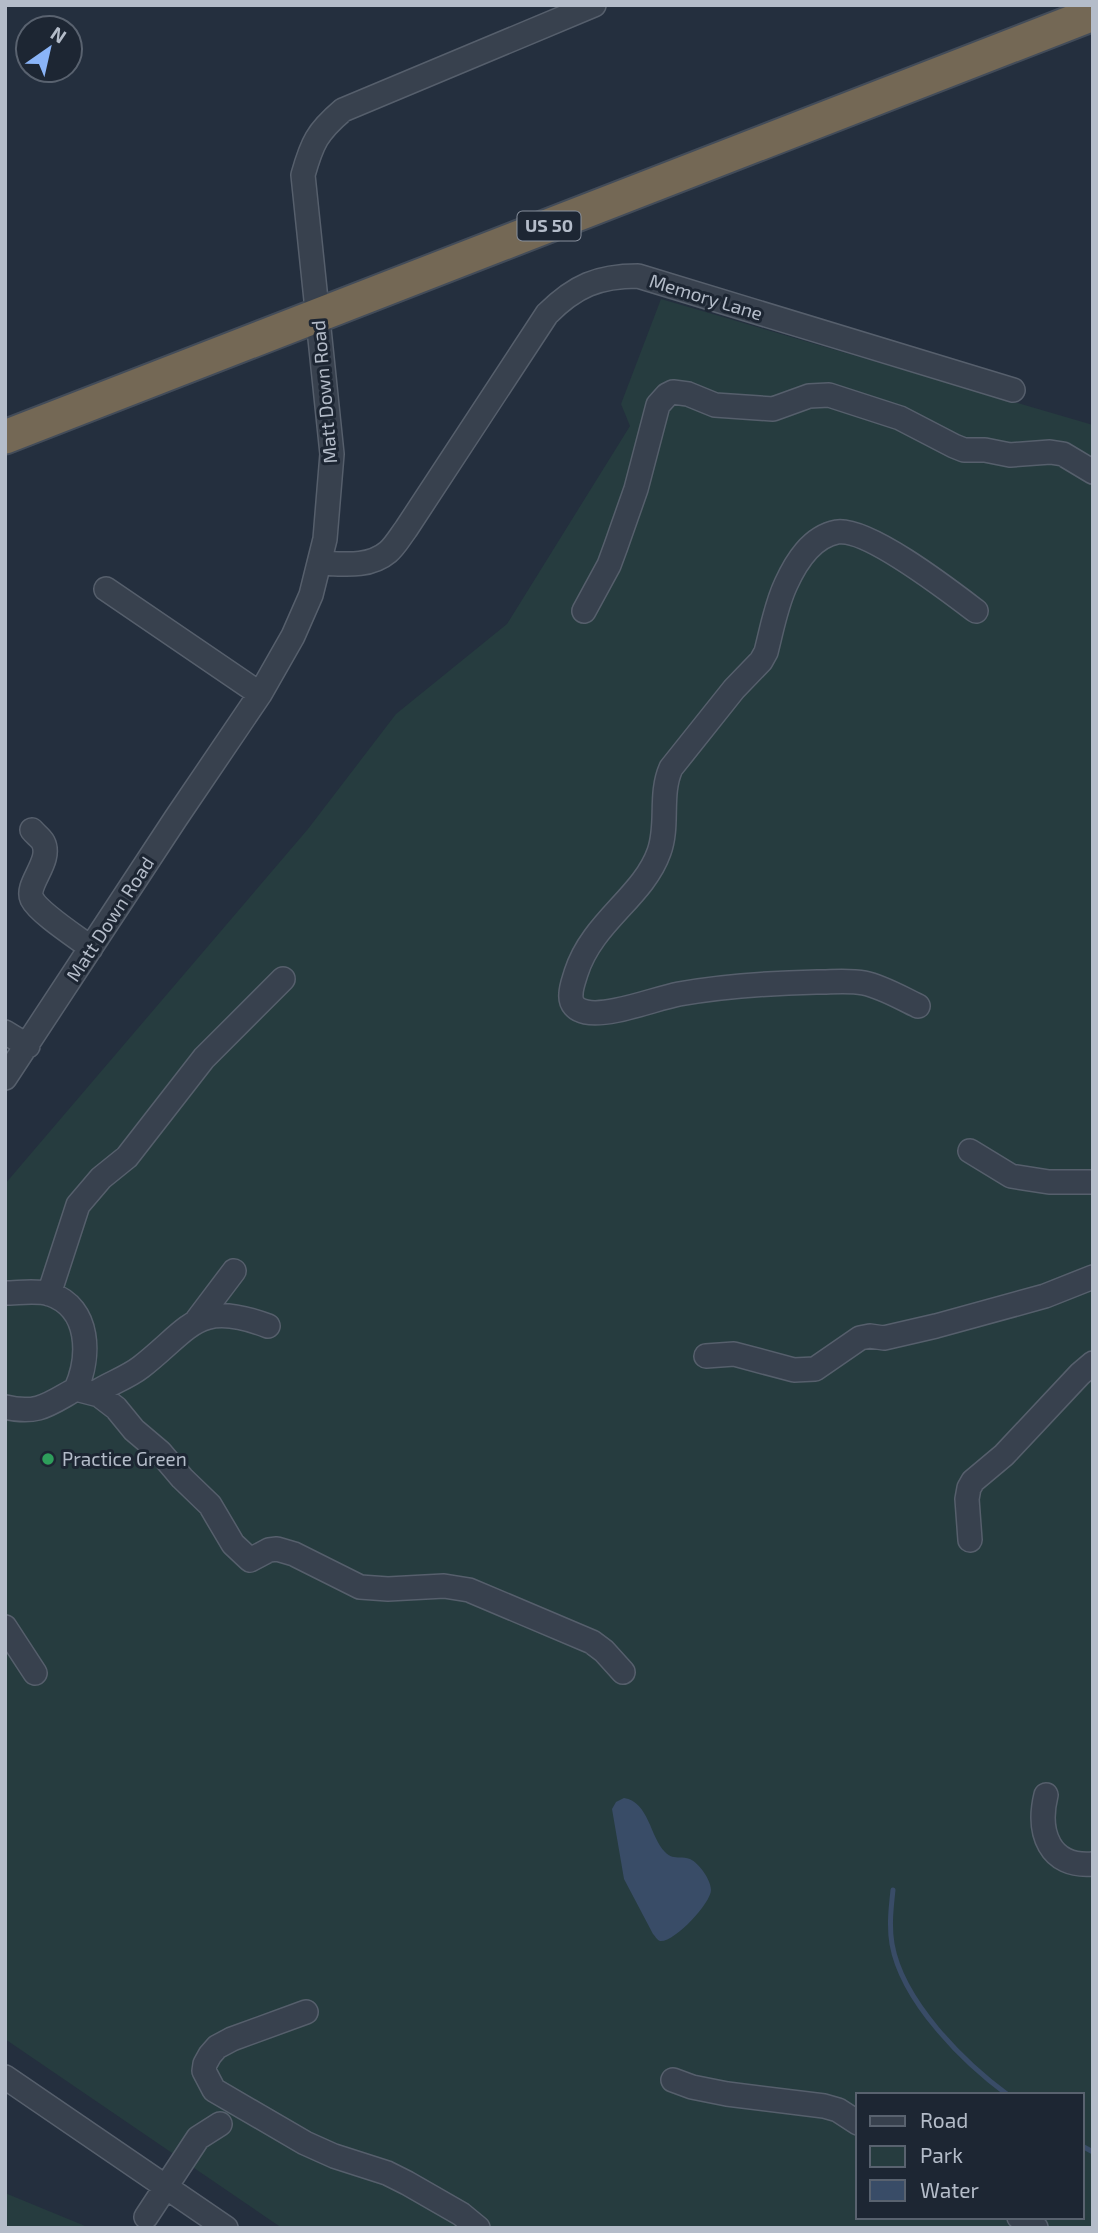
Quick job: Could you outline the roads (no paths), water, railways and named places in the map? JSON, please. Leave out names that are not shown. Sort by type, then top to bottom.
[{"type":"highway","name":"US 50","points":[[5,437],[1093,14]]},
{"type":"street","name":"Matt Down Road","points":[[5,1078],[260,694],[293,636],[311,595],[325,539],[332,454],[303,175],[310,148],[324,126],[343,110],[593,5]]},
{"type":"street","name":"Memory Lane","points":[[320,563],[355,564],[371,561],[387,552],[406,529],[547,314],[561,300],[578,289],[611,276],[638,276],[1013,390]]},
{"type":"street","points":[[584,611],[616,547],[636,489],[658,405],[673,392],[688,394],[715,405],[773,409],[809,396],[829,395],[900,418],[964,450],[985,450],[1010,455],[1050,452],[1063,454],[1093,472]]},
{"type":"street","points":[[918,1006],[874,986],[851,981],[779,983],[700,992],[601,1013],[587,1013],[577,1009],[572,1005],[570,996],[585,951],[646,873],[659,851],[663,837],[666,785],[671,768],[734,689],[761,661],[785,585],[794,567],[812,545],[835,532],[846,531],[862,537],[904,560],[976,611]]},
{"type":"street","points":[[106,589],[260,694]]},
{"type":"street","points":[[32,830],[43,842],[45,852],[41,869],[31,890],[32,899],[42,911],[91,948]]},
{"type":"street","points":[[49,1294],[78,1205],[83,1198],[127,1157],[204,1058],[283,979]]},
{"type":"street","points":[[5,1032],[28,1046]]},
{"type":"street","points":[[970,1151],[1011,1176],[1049,1182],[1093,1182]]},
{"type":"street","points":[[5,1407],[22,1410],[44,1408],[140,1368],[197,1320],[234,1270]]},
{"type":"street","points":[[706,1356],[734,1354],[794,1370],[814,1369],[860,1338],[884,1338],[936,1326],[1045,1296],[1093,1277]]},
{"type":"street","points":[[5,1293],[49,1294],[64,1302],[74,1312],[85,1337],[85,1392]]},
{"type":"street","points":[[197,1320],[219,1315],[236,1316],[268,1325]]},
{"type":"street","points":[[970,1540],[967,1499],[973,1481],[1004,1455],[1093,1363]]},
{"type":"street","points":[[85,1392],[116,1408],[134,1430],[160,1452],[210,1505],[233,1544],[250,1560],[277,1549],[294,1554],[360,1587],[388,1590],[444,1586],[469,1590],[592,1643],[604,1651],[623,1672]]},
{"type":"street","points":[[5,1627],[35,1672]]},
{"type":"street","points":[[1046,1795],[1043,1822],[1050,1846],[1057,1856],[1068,1863],[1093,1864]]},
{"type":"street","points":[[306,2012],[217,2047],[205,2064],[204,2071],[214,2090],[305,2143],[407,2183],[461,2214],[478,2228]]},
{"type":"street","points":[[5,2077],[226,2228]]},
{"type":"street","points":[[673,2080],[727,2094],[824,2106],[838,2110],[856,2122]]},
{"type":"street","points":[[146,2217],[198,2138],[220,2124]]},
{"type":"water","points":[[624,1798],[639,1806],[665,1852],[693,1861],[709,1882],[711,1890],[705,1904],[682,1929],[666,1940],[660,1941],[653,1934],[624,1879],[612,1809],[616,1802]]},
{"type":"waterway","points":[[893,1890],[890,1924],[892,1944],[908,1987],[921,2008],[954,2048],[1006,2093]]},
{"type":"waterway","points":[[1084,2147],[1093,2152]]},
{"type":"place","name":"Practice Green","points":[[48,1459]]}]
